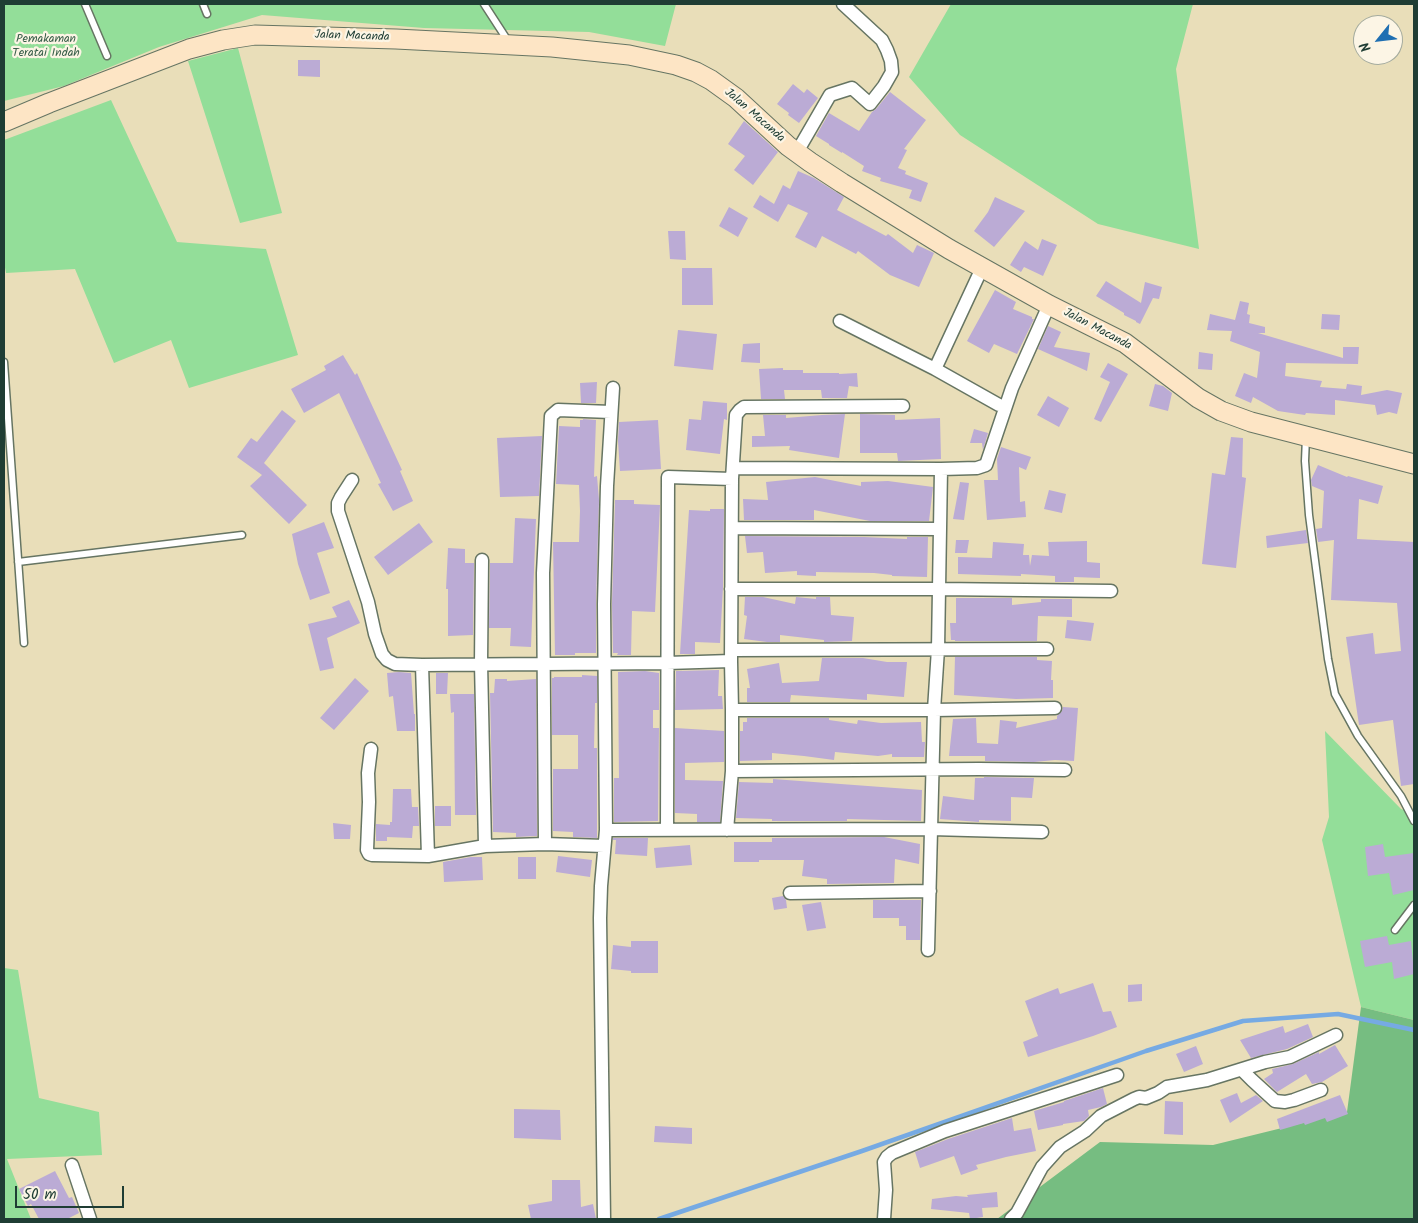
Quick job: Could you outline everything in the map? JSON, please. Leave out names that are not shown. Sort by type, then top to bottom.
[{"type":"street","points":[[796,152],[830,95],[852,88],[870,104],[892,72],[891,61],[882,40],[843,4]]},
{"type":"street","name":"Jalan Macanda","points":[[4,122],[189,49],[223,40],[255,35],[396,39],[552,47],[629,55],[676,65],[711,80],[736,98],[796,152],[810,162],[949,249],[1049,305],[1124,343],[1198,398],[1222,411],[1251,422],[1414,464]]},
{"type":"street","points":[[935,368],[982,268]]},
{"type":"street","points":[[667,830],[668,477],[982,467],[988,463],[1012,388],[1049,305]]},
{"type":"street","points":[[840,321],[935,368],[999,405]]},
{"type":"street","points":[[604,1218],[600,918],[606,830],[604,604],[607,486],[613,388]]},
{"type":"street","points":[[727,830],[732,771],[732,474],[736,418],[744,407],[904,406]]},
{"type":"street","points":[[545,844],[543,574],[550,416],[558,410],[612,412]]},
{"type":"street","points":[[928,950],[932,770],[938,649],[941,469]]},
{"type":"street","points":[[352,480],[338,503],[338,511],[368,602],[382,654],[387,660],[395,664],[544,665],[667,663],[731,655],[938,649],[1047,649]]},
{"type":"street","points":[[732,528],[940,529]]},
{"type":"street","points":[[482,560],[481,664],[485,846]]},
{"type":"street","points":[[731,589],[939,589],[1111,592]]},
{"type":"street","points":[[422,665],[428,856]]},
{"type":"street","points":[[732,710],[1055,708]]},
{"type":"street","points":[[371,749],[368,773],[368,852],[372,855],[428,856],[485,846],[545,844],[604,846]]},
{"type":"street","points":[[732,771],[1065,770]]},
{"type":"street","points":[[606,830],[931,829],[1042,832]]},
{"type":"street","points":[[790,893],[930,891]]},
{"type":"street","points":[[1011,1219],[1017,1213],[1042,1167],[1060,1148],[1085,1131],[1101,1116],[1134,1099],[1158,1094],[1167,1087],[1182,1086],[1207,1080],[1265,1062],[1290,1057],[1336,1035]]},
{"type":"street","points":[[1242,1070],[1276,1101],[1294,1100],[1321,1090]]},
{"type":"street","points":[[884,1219],[886,1190],[884,1162],[892,1153],[944,1131],[1117,1075]]},
{"type":"street","points":[[72,1165],[90,1219]]},
{"type":"lane","points":[[85,4],[108,56]]},
{"type":"lane","points":[[202,4],[207,14]]},
{"type":"lane","points":[[484,4],[512,46]]},
{"type":"lane","points":[[4,362],[24,643]]},
{"type":"lane","points":[[1306,436],[1304,461],[1309,515],[1328,659],[1335,694],[1358,736],[1402,796],[1414,821]]},
{"type":"lane","points":[[18,562],[242,535]]},
{"type":"lane","points":[[1396,930],[1414,905]]},
{"type":"green space","name":"Pemakaman Teratai Indah","points":[[4,4],[676,4],[665,46],[589,32],[424,28],[262,15],[159,47],[64,86],[4,101]]},
{"type":"green space","points":[[951,4],[1193,4],[1176,69],[1199,249],[1098,224],[960,135],[909,77]]},
{"type":"green space","points":[[238,48],[282,213],[240,223],[188,61]]},
{"type":"green space","points":[[111,100],[177,242],[266,249],[298,355],[189,388],[171,340],[114,363],[75,269],[6,273],[4,262],[4,140]]},
{"type":"green space","points":[[1325,731],[1401,809],[1414,813],[1414,1020],[1361,1007],[1322,840],[1329,817]]},
{"type":"green space","points":[[4,968],[18,970],[39,1098],[99,1112],[102,1155],[7,1159],[31,1219],[4,1219]]},
{"type":"green space","points":[[1361,1007],[1414,1020],[1414,1219],[997,1219],[1100,1142],[1213,1145],[1347,1112]]},
{"type":"building","points":[[298,60],[320,60],[320,77],[298,76]]},
{"type":"building","points":[[793,84],[804,93],[807,89],[818,98],[799,123],[777,104]]},
{"type":"building","points":[[890,92],[926,120],[904,149],[907,150],[898,168],[906,171],[905,174],[928,183],[921,202],[909,198],[912,190],[880,181],[881,178],[862,171],[864,166],[816,136],[829,113],[859,131],[872,112]]},
{"type":"building","points":[[744,121],[778,152],[753,185],[734,170],[745,156],[728,144]]},
{"type":"building","points":[[798,171],[814,178],[844,197],[837,210],[886,236],[888,234],[913,253],[917,245],[934,253],[919,287],[890,275],[858,251],[856,254],[822,236],[816,248],[795,237],[808,213],[788,204],[778,222],[753,207],[760,195],[774,204],[783,185],[790,189]]},
{"type":"building","points":[[995,197],[1025,211],[994,247],[974,231],[988,212]]},
{"type":"building","points":[[729,207],[748,218],[738,237],[719,226]]},
{"type":"building","points":[[668,231],[685,231],[686,260],[670,259]]},
{"type":"building","points":[[1042,239],[1057,245],[1043,276],[1024,267],[1021,272],[1010,265],[1025,241],[1038,250]]},
{"type":"building","points":[[682,268],[712,268],[713,305],[682,305]]},
{"type":"building","points":[[1106,281],[1141,303],[1145,282],[1162,287],[1159,299],[1153,298],[1140,324],[1096,296]]},
{"type":"building","points":[[995,290],[1016,302],[1013,309],[1034,319],[1017,354],[994,344],[989,353],[967,341]]},
{"type":"building","points":[[1240,301],[1249,303],[1247,314],[1250,315],[1249,323],[1265,327],[1265,333],[1258,333],[1343,358],[1343,347],[1359,347],[1358,364],[1286,363],[1285,376],[1322,381],[1320,387],[1346,389],[1347,384],[1362,386],[1361,395],[1387,390],[1402,393],[1397,414],[1389,412],[1377,415],[1375,405],[1335,400],[1335,415],[1306,413],[1305,415],[1278,411],[1253,397],[1251,403],[1235,396],[1244,373],[1257,378],[1260,352],[1230,341],[1232,331],[1207,330],[1210,314],[1235,320]]},
{"type":"building","points":[[1322,314],[1340,315],[1339,330],[1321,329]]},
{"type":"building","points":[[1048,326],[1061,332],[1054,347],[1090,353],[1087,371],[1038,349]]},
{"type":"building","points":[[678,330],[717,334],[713,370],[674,366]]},
{"type":"building","points":[[760,343],[760,363],[741,362],[743,344]]},
{"type":"building","points":[[1199,352],[1213,354],[1212,370],[1198,369]]},
{"type":"building","points":[[343,355],[355,375],[357,373],[402,470],[400,471],[413,501],[393,511],[378,484],[381,483],[339,393],[304,413],[291,389],[326,370],[324,366]]},
{"type":"building","points":[[1108,363],[1128,374],[1101,422],[1094,419],[1110,382],[1100,377]]},
{"type":"building","points":[[783,368],[783,370],[803,370],[803,373],[857,373],[858,387],[849,386],[847,398],[822,398],[821,390],[784,390],[785,399],[761,399],[759,369]]},
{"type":"building","points":[[597,382],[596,403],[581,403],[580,383]]},
{"type":"building","points":[[1155,384],[1163,386],[1172,393],[1168,411],[1149,406]]},
{"type":"building","points":[[1048,396],[1069,408],[1059,427],[1037,415]]},
{"type":"building","points":[[703,401],[727,403],[727,420],[724,419],[720,454],[686,450],[689,419],[701,420]]},
{"type":"building","points":[[282,410],[296,421],[264,463],[307,505],[289,524],[250,486],[262,475],[237,457],[251,438],[257,442]]},
{"type":"building","points":[[845,414],[839,458],[789,450],[790,446],[752,447],[752,436],[765,436],[763,415],[786,415],[786,418]]},
{"type":"building","points":[[860,414],[895,415],[895,420],[940,418],[941,459],[898,461],[897,453],[860,453]]},
{"type":"building","points":[[580,420],[596,420],[594,477],[597,476],[599,500],[596,653],[555,655],[553,542],[579,542],[580,511],[579,485],[556,484],[559,426],[580,427]]},
{"type":"building","points":[[658,420],[661,469],[620,471],[619,422]]},
{"type":"building","points":[[974,429],[988,433],[983,450],[982,443],[970,443]]},
{"type":"building","points":[[542,436],[539,496],[500,497],[497,438]]},
{"type":"building","points":[[1231,437],[1243,438],[1242,477],[1246,478],[1236,568],[1202,564],[1212,473],[1225,475]]},
{"type":"building","points":[[1001,447],[1031,457],[1026,470],[1019,467],[1020,502],[1025,501],[1026,517],[987,520],[984,480],[998,480],[997,459]]},
{"type":"building","points":[[1318,465],[1347,477],[1383,486],[1378,504],[1359,499],[1357,539],[1414,542],[1414,784],[1401,786],[1393,720],[1359,725],[1346,637],[1373,633],[1375,654],[1401,651],[1397,603],[1331,600],[1334,540],[1318,542],[1316,529],[1322,528],[1324,491],[1312,486],[1311,480]]},
{"type":"building","points":[[815,477],[861,486],[861,482],[888,481],[933,487],[929,521],[870,521],[814,510],[814,520],[744,520],[743,499],[768,500],[766,482]]},
{"type":"building","points":[[960,482],[969,483],[964,520],[953,519]]},
{"type":"building","points":[[1049,490],[1066,494],[1062,513],[1044,509]]},
{"type":"building","points":[[615,500],[634,500],[634,504],[660,505],[655,612],[632,611],[631,655],[617,655],[618,653],[613,653],[612,604]]},
{"type":"building","points":[[710,509],[724,509],[720,643],[695,642],[695,654],[680,654],[689,510],[710,511]]},
{"type":"building","points":[[515,518],[536,519],[531,647],[510,646],[511,628],[489,628],[490,563],[513,563]]},
{"type":"building","points":[[324,522],[334,548],[317,553],[330,593],[310,600],[298,564],[292,534]]},
{"type":"building","points":[[419,523],[433,542],[388,575],[374,557]]},
{"type":"building","points":[[1306,530],[1308,543],[1267,548],[1266,536]]},
{"type":"building","points":[[745,536],[907,539],[907,537],[928,537],[927,577],[892,576],[874,573],[816,572],[816,576],[797,575],[797,571],[765,573],[763,552],[747,553]]},
{"type":"building","points":[[956,540],[969,540],[967,553],[955,553]]},
{"type":"building","points":[[1087,541],[1087,562],[1100,563],[1100,578],[1074,577],[1074,582],[1055,582],[1055,576],[958,574],[958,557],[992,558],[993,542],[1024,544],[1023,555],[1029,555],[1030,566],[1032,555],[1049,556],[1048,542]]},
{"type":"building","points":[[448,548],[465,549],[465,563],[474,563],[473,635],[448,636],[448,589],[446,589]]},
{"type":"building","points":[[745,597],[763,597],[795,604],[796,597],[816,599],[816,597],[830,597],[831,615],[854,617],[852,641],[824,642],[824,640],[780,635],[780,642],[744,639],[747,616],[744,615]]},
{"type":"building","points":[[956,598],[1012,598],[1012,605],[1041,602],[1041,599],[1072,599],[1072,617],[1038,616],[1037,641],[955,641],[951,640],[950,623],[956,623]]},
{"type":"building","points":[[349,600],[360,623],[327,638],[334,668],[320,671],[308,624],[337,617],[332,607]]},
{"type":"building","points":[[1067,620],[1094,623],[1091,641],[1065,638]]},
{"type":"building","points":[[955,657],[1037,657],[1037,660],[1052,661],[1051,680],[1053,680],[1053,698],[1016,699],[954,695]]},
{"type":"building","points":[[822,658],[863,658],[887,662],[907,662],[904,697],[867,694],[867,700],[791,695],[790,702],[747,702],[747,688],[750,688],[747,669],[779,663],[782,683],[819,681]]},
{"type":"building","points":[[719,670],[718,696],[722,696],[723,709],[675,710],[676,671]]},
{"type":"building","points":[[645,671],[659,673],[659,710],[653,710],[653,728],[659,728],[658,821],[614,822],[614,778],[619,778],[618,672]]},
{"type":"building","points":[[387,673],[411,673],[415,731],[397,731],[393,696],[389,697]]},
{"type":"building","points":[[436,673],[448,673],[447,694],[436,694]]},
{"type":"building","points":[[582,675],[597,676],[594,748],[597,748],[597,838],[573,837],[573,832],[553,831],[553,769],[578,769],[578,735],[552,735],[552,678],[582,677]]},
{"type":"building","points":[[355,678],[369,691],[334,730],[320,718]]},
{"type":"building","points":[[495,679],[507,679],[507,681],[536,679],[537,836],[516,837],[516,833],[493,832],[490,693],[494,693]]},
{"type":"building","points":[[450,694],[474,694],[476,815],[455,815],[454,712],[451,713]]},
{"type":"building","points":[[1063,707],[1078,708],[1074,761],[985,761],[985,756],[949,756],[953,719],[976,718],[977,743],[998,744],[1000,720],[1017,722],[1016,728],[1057,719]]},
{"type":"building","points":[[747,718],[829,718],[829,720],[857,724],[858,720],[881,723],[921,722],[922,742],[925,742],[924,757],[892,757],[892,754],[878,756],[835,752],[834,760],[772,753],[772,760],[740,761],[740,731],[743,731],[743,722],[747,722]]},
{"type":"building","points":[[675,728],[724,731],[724,762],[685,763],[685,780],[723,781],[720,822],[697,822],[697,814],[675,813]]},
{"type":"building","points":[[975,778],[1034,778],[1032,798],[1011,797],[1011,821],[979,820],[979,822],[940,819],[943,796],[974,800]]},
{"type":"building","points":[[773,779],[922,790],[921,821],[847,819],[847,821],[772,821],[772,819],[736,818],[739,782],[773,783]]},
{"type":"building","points":[[393,789],[411,789],[412,807],[418,807],[419,826],[413,826],[412,838],[387,837],[387,841],[376,841],[376,824],[390,825],[390,822],[392,822]]},
{"type":"building","points":[[435,806],[451,806],[451,826],[435,826]]},
{"type":"building","points":[[333,823],[351,825],[350,839],[334,839]]},
{"type":"building","points":[[884,837],[920,844],[919,864],[895,859],[894,883],[827,884],[827,879],[802,876],[804,860],[734,862],[734,842],[772,842],[772,838]]},
{"type":"building","points":[[613,838],[648,838],[647,856],[615,854],[616,840],[613,840]]},
{"type":"building","points":[[1383,844],[1385,857],[1414,853],[1414,890],[1393,895],[1389,873],[1368,876],[1365,847]]},
{"type":"building","points":[[690,845],[692,865],[656,868],[654,848]]},
{"type":"building","points":[[558,856],[592,860],[590,877],[556,872]]},
{"type":"building","points":[[482,857],[483,880],[444,882],[443,862]]},
{"type":"building","points":[[518,857],[536,857],[536,879],[518,879]]},
{"type":"building","points":[[783,896],[786,900],[787,908],[774,910],[772,898]]},
{"type":"building","points":[[873,900],[921,900],[920,940],[906,940],[906,926],[899,926],[899,918],[873,918]]},
{"type":"building","points":[[821,902],[826,928],[807,931],[802,905]]},
{"type":"building","points":[[1387,936],[1389,945],[1411,941],[1414,974],[1394,979],[1392,962],[1365,967],[1360,941]]},
{"type":"building","points":[[631,941],[658,941],[658,973],[631,973],[631,971],[611,969],[613,945],[631,947]]},
{"type":"building","points":[[1093,983],[1103,1012],[1111,1011],[1117,1027],[1028,1057],[1023,1042],[1038,1036],[1025,1001],[1058,988],[1060,994]]},
{"type":"building","points":[[1142,984],[1142,1001],[1128,1002],[1128,985]]},
{"type":"building","points":[[1308,1024],[1313,1037],[1287,1049],[1251,1058],[1240,1040],[1283,1026],[1285,1033]]},
{"type":"building","points":[[1335,1045],[1348,1066],[1322,1082],[1312,1084],[1306,1074],[1277,1092],[1264,1079],[1273,1073],[1272,1069],[1293,1064],[1319,1052],[1319,1054]]},
{"type":"building","points":[[1196,1046],[1203,1064],[1184,1072],[1176,1054]]},
{"type":"building","points":[[1103,1088],[1107,1104],[1088,1110],[1089,1116],[1084,1121],[1038,1130],[1034,1111]]},
{"type":"building","points":[[1237,1093],[1241,1103],[1256,1095],[1263,1101],[1230,1123],[1220,1100]]},
{"type":"building","points":[[1340,1095],[1348,1114],[1327,1122],[1325,1118],[1305,1125],[1304,1123],[1280,1130],[1277,1119]]},
{"type":"building","points":[[1165,1101],[1183,1102],[1183,1135],[1164,1134]]},
{"type":"building","points":[[514,1109],[560,1110],[561,1140],[514,1138]]},
{"type":"building","points":[[1012,1118],[1014,1131],[1031,1128],[1036,1151],[976,1165],[978,1169],[961,1175],[954,1156],[920,1168],[915,1152]]},
{"type":"building","points":[[655,1126],[692,1128],[692,1144],[654,1142]]},
{"type":"building","points":[[55,1171],[69,1198],[72,1197],[79,1213],[67,1219],[39,1219],[31,1204],[28,1206],[19,1189]]},
{"type":"building","points":[[552,1180],[580,1180],[581,1207],[593,1204],[596,1219],[531,1219],[528,1205],[552,1201]]},
{"type":"building","points":[[997,1192],[998,1207],[982,1208],[983,1217],[970,1219],[969,1213],[931,1209],[932,1199],[956,1196],[968,1197],[967,1195]]},
{"type":"waterway","points":[[659,1219],[862,1151],[1146,1051],[1243,1021],[1338,1014],[1414,1030]]}]
